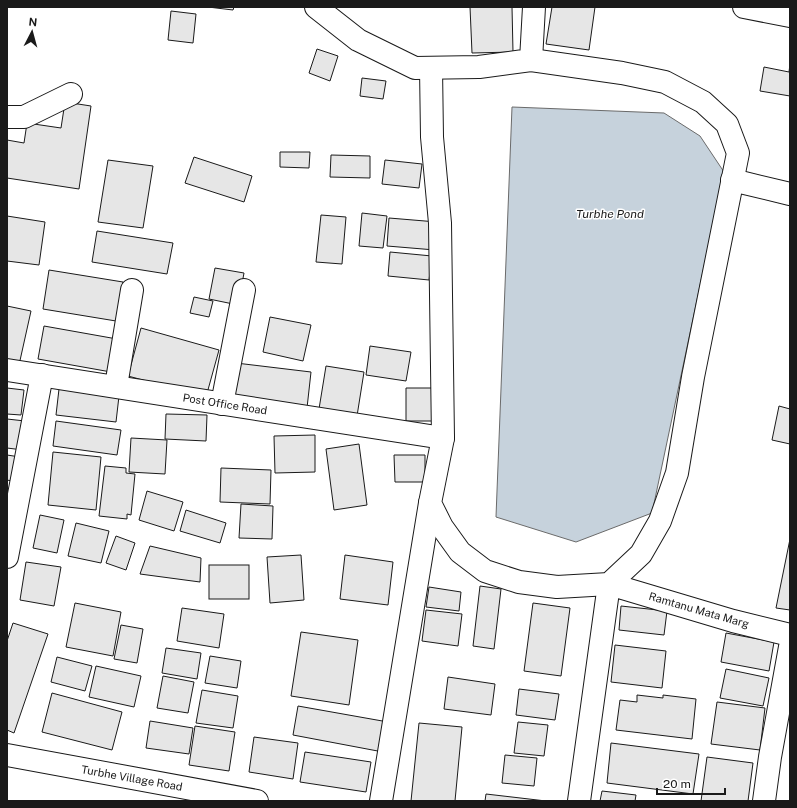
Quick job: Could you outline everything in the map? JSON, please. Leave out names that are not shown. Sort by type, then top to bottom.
[{"type":"street","points":[[316,7],[358,40],[415,68],[479,67],[531,60],[622,73],[665,82],[703,102],[727,124],[736,146],[738,153],[693,377],[677,473],[660,521],[641,554],[609,584],[579,801]]},
{"type":"street","points":[[531,60],[534,7]]},
{"type":"street","points":[[744,7],[790,16]]},
{"type":"street","points":[[381,801],[430,503],[443,438],[440,223],[432,137],[431,68]]},
{"type":"street","points":[[7,117],[24,117],[71,94]]},
{"type":"street","points":[[732,180],[790,194]]},
{"type":"street","points":[[116,386],[132,290]]},
{"type":"street","points":[[222,404],[244,290]]},
{"type":"street","name":"Post Office Road","points":[[7,370],[443,438]]},
{"type":"street","points":[[8,545],[42,375]]},
{"type":"street","name":"Ramtanu Mata Marg","points":[[430,503],[442,527],[460,552],[485,570],[519,582],[557,587],[609,584],[733,621],[790,635]]},
{"type":"street","points":[[764,801],[770,758],[790,648]]},
{"type":"street","name":"Turbhe Village Road","points":[[7,755],[257,801]]},
{"type":"water","name":"Turbhe Pond","points":[[512,107],[664,113],[700,136],[724,172],[652,513],[576,542],[496,517]]},
{"type":"building","points":[[208,7],[234,7],[233,10]]},
{"type":"building","points":[[470,7],[512,7],[513,52],[472,53]]},
{"type":"building","points":[[552,7],[595,7],[589,50],[546,44]]},
{"type":"building","points":[[171,11],[196,14],[193,43],[168,40]]},
{"type":"building","points":[[317,49],[338,56],[330,81],[309,73]]},
{"type":"building","points":[[790,64],[790,96],[760,91],[764,67],[789,72]]},
{"type":"building","points":[[362,78],[386,81],[383,99],[360,96]]},
{"type":"building","points":[[65,102],[91,106],[79,189],[7,178],[7,140],[24,143],[27,123],[61,128]]},
{"type":"building","points":[[280,152],[310,152],[309,168],[280,167]]},
{"type":"building","points":[[331,155],[370,156],[370,178],[330,177]]},
{"type":"building","points":[[194,157],[252,176],[244,202],[185,183]]},
{"type":"building","points":[[108,160],[153,166],[143,228],[98,222]]},
{"type":"building","points":[[385,160],[422,164],[419,188],[382,184]]},
{"type":"building","points":[[362,213],[387,216],[383,248],[359,246]]},
{"type":"building","points":[[321,215],[346,217],[342,264],[316,262]]},
{"type":"building","points":[[7,216],[45,222],[39,265],[7,261]]},
{"type":"building","points":[[389,218],[437,222],[435,250],[387,246]]},
{"type":"building","points":[[97,231],[173,243],[167,274],[92,262]]},
{"type":"building","points":[[390,252],[432,256],[429,280],[388,276]]},
{"type":"building","points":[[215,268],[244,273],[238,305],[209,299]]},
{"type":"building","points":[[49,270],[123,282],[116,321],[43,309]]},
{"type":"building","points":[[194,297],[213,301],[209,317],[190,313]]},
{"type":"building","points":[[7,306],[31,311],[19,365],[7,363]]},
{"type":"building","points":[[270,317],[311,325],[303,361],[263,352]]},
{"type":"building","points":[[44,326],[117,339],[111,372],[38,359]]},
{"type":"building","points":[[141,328],[219,350],[206,397],[128,376]]},
{"type":"building","points":[[370,346],[411,352],[406,381],[366,375]]},
{"type":"building","points":[[236,363],[311,372],[307,408],[231,399]]},
{"type":"building","points":[[326,366],[364,372],[357,416],[319,409]]},
{"type":"building","points":[[7,388],[24,390],[21,415],[7,414]]},
{"type":"building","points":[[406,388],[434,388],[433,421],[406,421]]},
{"type":"building","points":[[59,389],[119,396],[116,422],[56,415]]},
{"type":"building","points":[[779,406],[790,409],[790,444],[772,440]]},
{"type":"building","points":[[166,414],[207,415],[206,441],[165,439]]},
{"type":"building","points":[[7,419],[25,421],[23,450],[7,448]]},
{"type":"building","points":[[56,421],[121,430],[117,455],[53,446]]},
{"type":"building","points":[[315,435],[315,472],[275,473],[274,436]]},
{"type":"building","points":[[131,438],[167,440],[165,474],[129,472]]},
{"type":"building","points":[[359,444],[367,505],[334,510],[326,449]]},
{"type":"building","points":[[53,452],[101,457],[96,510],[48,505]]},
{"type":"building","points":[[7,455],[20,457],[16,482],[7,480]]},
{"type":"building","points":[[394,455],[425,455],[425,482],[395,482]]},
{"type":"building","points":[[105,466],[126,468],[126,473],[135,474],[131,515],[127,514],[127,519],[99,516]]},
{"type":"building","points":[[221,468],[271,470],[270,504],[220,502]]},
{"type":"building","points":[[147,491],[183,502],[174,531],[139,520]]},
{"type":"building","points":[[241,504],[273,506],[272,539],[239,538]]},
{"type":"building","points":[[186,510],[226,523],[220,543],[180,531]]},
{"type":"building","points":[[40,515],[64,520],[57,553],[33,548]]},
{"type":"building","points":[[76,523],[109,531],[101,563],[68,556]]},
{"type":"building","points":[[116,536],[135,543],[126,570],[106,563]]},
{"type":"building","points":[[790,539],[790,610],[776,608]]},
{"type":"building","points":[[150,546],[201,558],[200,582],[140,574]]},
{"type":"building","points":[[301,555],[304,600],[270,603],[267,557]]},
{"type":"building","points":[[345,555],[393,562],[388,605],[340,599]]},
{"type":"building","points":[[26,562],[61,567],[54,606],[20,600]]},
{"type":"building","points":[[209,565],[249,565],[249,599],[209,599]]},
{"type":"building","points":[[480,586],[501,589],[494,649],[473,646]]},
{"type":"building","points":[[429,587],[461,592],[459,611],[426,607]]},
{"type":"building","points":[[75,603],[121,612],[113,656],[66,647]]},
{"type":"building","points":[[533,603],[570,608],[561,676],[524,671]]},
{"type":"building","points":[[621,606],[667,611],[664,635],[619,630]]},
{"type":"building","points":[[182,608],[224,614],[219,648],[177,641]]},
{"type":"building","points":[[426,610],[462,614],[458,646],[422,641]]},
{"type":"building","points":[[13,623],[48,634],[14,733],[7,730],[7,641]]},
{"type":"building","points":[[121,625],[143,629],[137,663],[114,659]]},
{"type":"building","points":[[301,632],[358,640],[349,705],[291,696]]},
{"type":"building","points":[[726,633],[774,642],[769,671],[721,662]]},
{"type":"building","points":[[615,645],[666,651],[662,688],[611,682]]},
{"type":"building","points":[[166,648],[201,653],[197,679],[162,673]]},
{"type":"building","points":[[210,656],[241,661],[237,688],[205,683]]},
{"type":"building","points":[[57,657],[92,666],[85,691],[51,682]]},
{"type":"building","points":[[96,666],[141,676],[134,707],[89,697]]},
{"type":"building","points":[[726,669],[769,678],[763,706],[720,698]]},
{"type":"building","points":[[163,676],[194,682],[188,713],[157,708]]},
{"type":"building","points":[[448,677],[495,684],[491,715],[444,709]]},
{"type":"building","points":[[519,689],[559,694],[555,720],[516,715]]},
{"type":"building","points":[[202,690],[238,696],[233,728],[196,723]]},
{"type":"building","points":[[52,693],[122,712],[112,750],[42,732]]},
{"type":"building","points":[[637,695],[663,698],[663,695],[696,699],[692,739],[616,730],[620,700],[637,702]]},
{"type":"building","points":[[717,702],[765,708],[760,750],[711,744]]},
{"type":"building","points":[[298,706],[388,722],[383,752],[293,735]]},
{"type":"building","points":[[150,721],[193,728],[189,754],[146,748]]},
{"type":"building","points":[[518,722],[548,725],[544,756],[514,753]]},
{"type":"building","points":[[419,723],[462,727],[455,801],[411,801]]},
{"type":"building","points":[[195,726],[235,732],[229,771],[189,765]]},
{"type":"building","points":[[254,737],[298,743],[293,779],[249,772]]},
{"type":"building","points":[[611,743],[699,754],[693,794],[607,783]]},
{"type":"building","points":[[305,752],[371,762],[366,792],[300,782]]},
{"type":"building","points":[[505,755],[537,758],[534,786],[502,783]]},
{"type":"building","points":[[707,757],[753,763],[748,801],[701,801]]},
{"type":"building","points":[[602,791],[636,795],[635,801],[600,801]]},
{"type":"building","points":[[486,794],[546,801],[485,801]]}]
